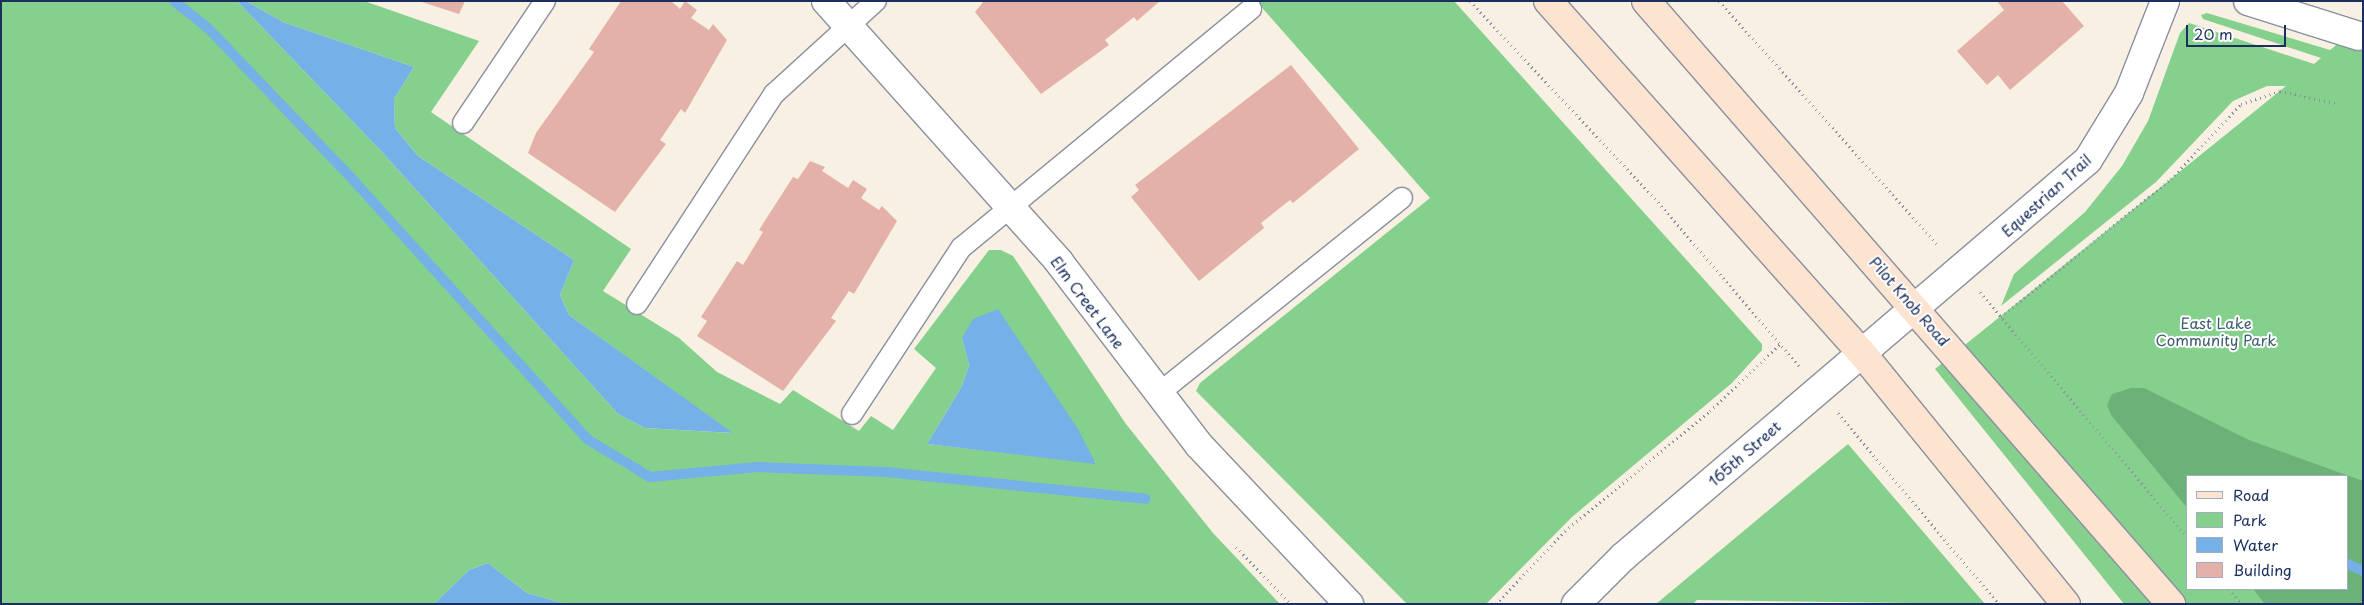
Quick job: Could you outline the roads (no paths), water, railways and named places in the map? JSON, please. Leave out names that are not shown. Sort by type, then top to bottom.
[{"type":"main road","points":[[1548,1],[1861,352],[2066,604]]},
{"type":"main road","name":"Pilot Knob Road","points":[[1646,1],[1916,307],[2171,604]]},
{"type":"street","name":"Elm Creet Lane","points":[[826,1],[1011,206],[1158,394],[1348,604]]},
{"type":"street","name":"Equestrian Trail","points":[[1916,307],[2088,160],[2129,93],[2165,1]]},
{"type":"street","points":[[2248,1],[2359,36]]},
{"type":"street","name":"165th Street","points":[[1576,604],[1624,557],[1861,352],[1916,307]]},
{"type":"lane","points":[[463,123],[545,1]]},
{"type":"lane","points":[[637,304],[774,94],[848,24],[876,1]]},
{"type":"lane","points":[[852,414],[961,248],[1251,9]]},
{"type":"lane","points":[[1158,394],[1402,198]]},
{"type":"water","points":[[237,1],[246,1],[283,22],[414,67],[394,99],[395,128],[418,156],[574,260],[560,295],[569,315],[733,433],[645,428],[618,414],[382,152]]},
{"type":"water","points":[[998,309],[1078,429],[1096,464],[927,444],[962,386],[969,365],[962,338],[973,319]]},
{"type":"water","points":[[488,563],[527,593],[565,604],[434,604],[469,570]]},
{"type":"waterway","points":[[174,1],[208,28],[355,182],[587,439],[650,477],[758,467],[886,472],[1146,499]]},
{"type":"waterway","points":[[2349,564],[2363,571]]},
{"type":"park label","name":"East Lake Community Park","points":[[2216,330]]}]
